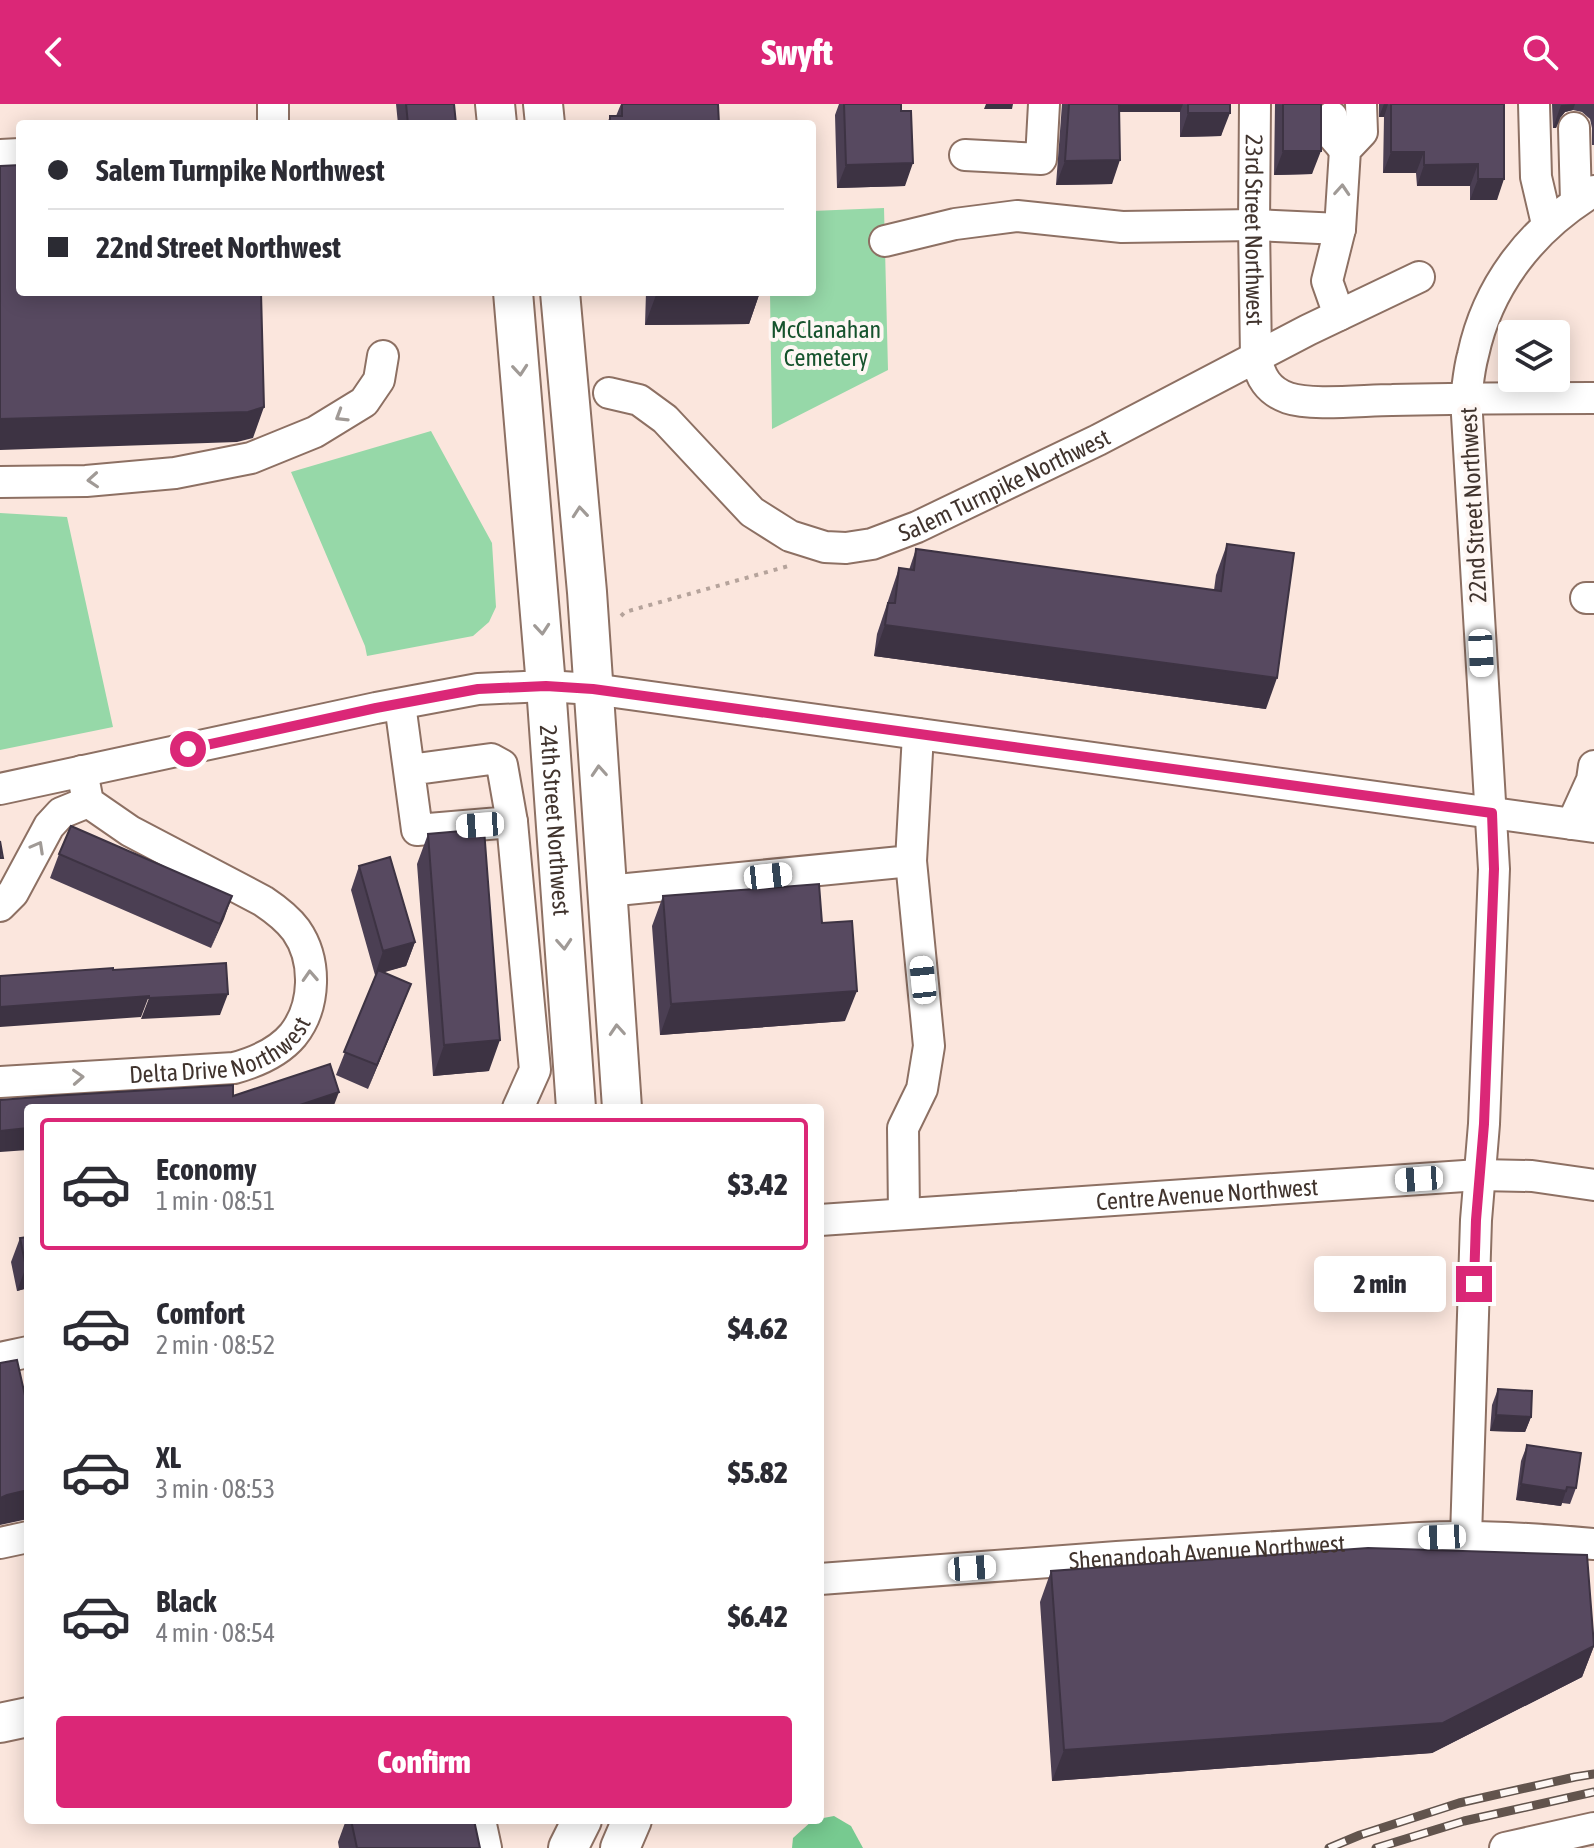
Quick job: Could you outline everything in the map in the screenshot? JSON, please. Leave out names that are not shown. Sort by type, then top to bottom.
[{"type":"main road","name":"24th Street Northwest","points":[[513,296],[546,686],[575,1102]]},
{"type":"main road","name":"24th Street Northwest","points":[[560,296],[587,592],[622,1104]]},
{"type":"main road","points":[[0,1723],[24,1718]]},
{"type":"main road","points":[[568,1848],[580,1824]]},
{"type":"main road","points":[[620,1848],[630,1824]]},
{"type":"street","points":[[965,155],[1041,159],[1044,104]]},
{"type":"street","name":"23rd Street Northwest","points":[[1255,104],[1256,357]]},
{"type":"street","points":[[1339,315],[1327,281],[1340,229],[1345,150],[1362,132],[1361,104]]},
{"type":"street","points":[[1534,104],[1536,177],[1547,224]]},
{"type":"street","points":[[1332,117],[1333,136],[1345,150]]},
{"type":"street","points":[[1574,128],[1585,196]]},
{"type":"street","name":"22nd Street Northwest","points":[[1466,1537],[1476,1220],[1484,1124],[1494,869],[1466,398],[1473,354],[1486,313],[1507,273],[1547,224],[1585,196]]},
{"type":"street","points":[[885,241],[955,224],[1017,216],[1122,227],[1254,225],[1340,229]]},
{"type":"street","name":"Salem Turnpike Northwest","points":[[609,393],[639,400],[665,419],[752,512],[790,536],[825,547],[846,548],[872,544],[917,527],[1098,440],[1256,357],[1419,277]]},
{"type":"street","points":[[0,482],[86,481],[175,473],[251,458],[315,432],[364,402],[379,380],[383,356]]},
{"type":"street","points":[[1256,357],[1266,384],[1292,400],[1594,398]]},
{"type":"street","points":[[0,789],[478,689],[546,686],[593,689],[1583,825],[1594,766]]},
{"type":"street","points":[[400,704],[417,830],[511,814],[553,803]]},
{"type":"street","points":[[904,1214],[903,1128],[922,1089],[929,1046],[911,861],[918,734]]},
{"type":"street","points":[[409,770],[491,759],[502,765],[511,814],[535,1070],[523,1098],[575,1102]]},
{"type":"street","points":[[0,906],[13,893],[49,826],[61,813],[88,802],[82,771]]},
{"type":"street","name":"Delta Drive Northwest","points":[[0,1082],[234,1068],[272,1053],[293,1035],[304,1015],[311,989],[306,948],[295,928],[279,911],[130,831],[88,802]]},
{"type":"street","points":[[516,863],[557,861]]},
{"type":"street","points":[[607,891],[911,861]]},
{"type":"street","points":[[532,1037],[570,1033]]},
{"type":"street","name":"Centre Avenue Northwest","points":[[824,1220],[1479,1175],[1532,1176],[1594,1185]]},
{"type":"street","points":[[0,1358],[24,1353]]},
{"type":"street","points":[[0,1543],[24,1538]]},
{"type":"street","name":"Shenandoah Avenue Northwest","points":[[824,1579],[1420,1538],[1541,1539],[1594,1544]]},
{"type":"street","points":[[481,1824],[486,1848]]},
{"type":"street","points":[[1505,1848],[1594,1828]]},
{"type":"path","points":[[613,623],[625,612],[813,558],[825,547]]},
{"type":"green space","name":"McClanahan Cemetery","points":[[884,208],[888,370],[772,429],[770,296],[816,296],[816,211]]},
{"type":"green space","points":[[431,431],[492,543],[496,607],[489,622],[473,636],[367,656],[291,472]]},
{"type":"green space","points":[[0,513],[67,517],[113,727],[0,750]]},
{"type":"green space","points":[[834,1816],[851,1826],[863,1848],[792,1848],[793,1838],[809,1824],[824,1824],[824,1818]]},
{"type":"building","points":[[406,104],[454,104],[456,120],[408,120]]},
{"type":"building","points":[[622,104],[718,104],[719,120],[610,120],[610,116],[622,116]]},
{"type":"building","points":[[844,104],[901,104],[901,111],[911,111],[913,163],[846,165]]},
{"type":"building","points":[[1069,104],[1119,104],[1120,160],[1065,161]]},
{"type":"building","points":[[1188,104],[1230,104],[1230,113],[1188,113]]},
{"type":"building","points":[[1283,104],[1321,104],[1321,151],[1283,151]]},
{"type":"building","points":[[1391,104],[1504,104],[1504,179],[1478,179],[1478,164],[1424,165],[1424,152],[1391,152]]},
{"type":"building","points":[[16,165],[16,296],[261,296],[264,407],[248,412],[0,419],[0,166]]},
{"type":"building","points":[[1227,544],[1294,553],[1277,678],[885,625],[888,603],[895,603],[899,568],[914,570],[916,549],[1221,591]]},
{"type":"building","points":[[71,826],[232,896],[220,924],[59,854]]},
{"type":"building","points":[[484,829],[500,1040],[444,1045],[428,834]]},
{"type":"building","points":[[390,857],[415,942],[383,951],[359,866]]},
{"type":"building","points":[[819,884],[822,923],[852,921],[857,991],[671,1004],[663,896]]},
{"type":"building","points":[[226,963],[228,994],[149,996],[0,1007],[0,976]]},
{"type":"building","points":[[378,970],[411,984],[377,1065],[344,1052]]},
{"type":"building","points":[[330,1064],[339,1092],[303,1104],[24,1104],[24,1128],[0,1131],[0,1100],[233,1085],[233,1096]]},
{"type":"building","points":[[17,1360],[24,1391],[24,1491],[0,1498],[0,1363]]},
{"type":"building","points":[[1498,1389],[1532,1391],[1531,1417],[1496,1415]]},
{"type":"building","points":[[1527,1445],[1581,1453],[1576,1488],[1567,1487],[1566,1491],[1521,1484]]},
{"type":"building","points":[[1368,1548],[1587,1555],[1594,1646],[1443,1723],[1064,1750],[1051,1571]]},
{"type":"building","points":[[352,1824],[475,1824],[480,1848],[357,1848]]},
{"type":"railway","points":[[1329,1848],[1459,1803],[1594,1774]]},
{"type":"railway","points":[[1376,1848],[1464,1821],[1594,1792]]},
{"type":"route","points":[[188,749],[478,689],[546,686],[593,689],[1492,813],[1494,869],[1474,1284]]}]
